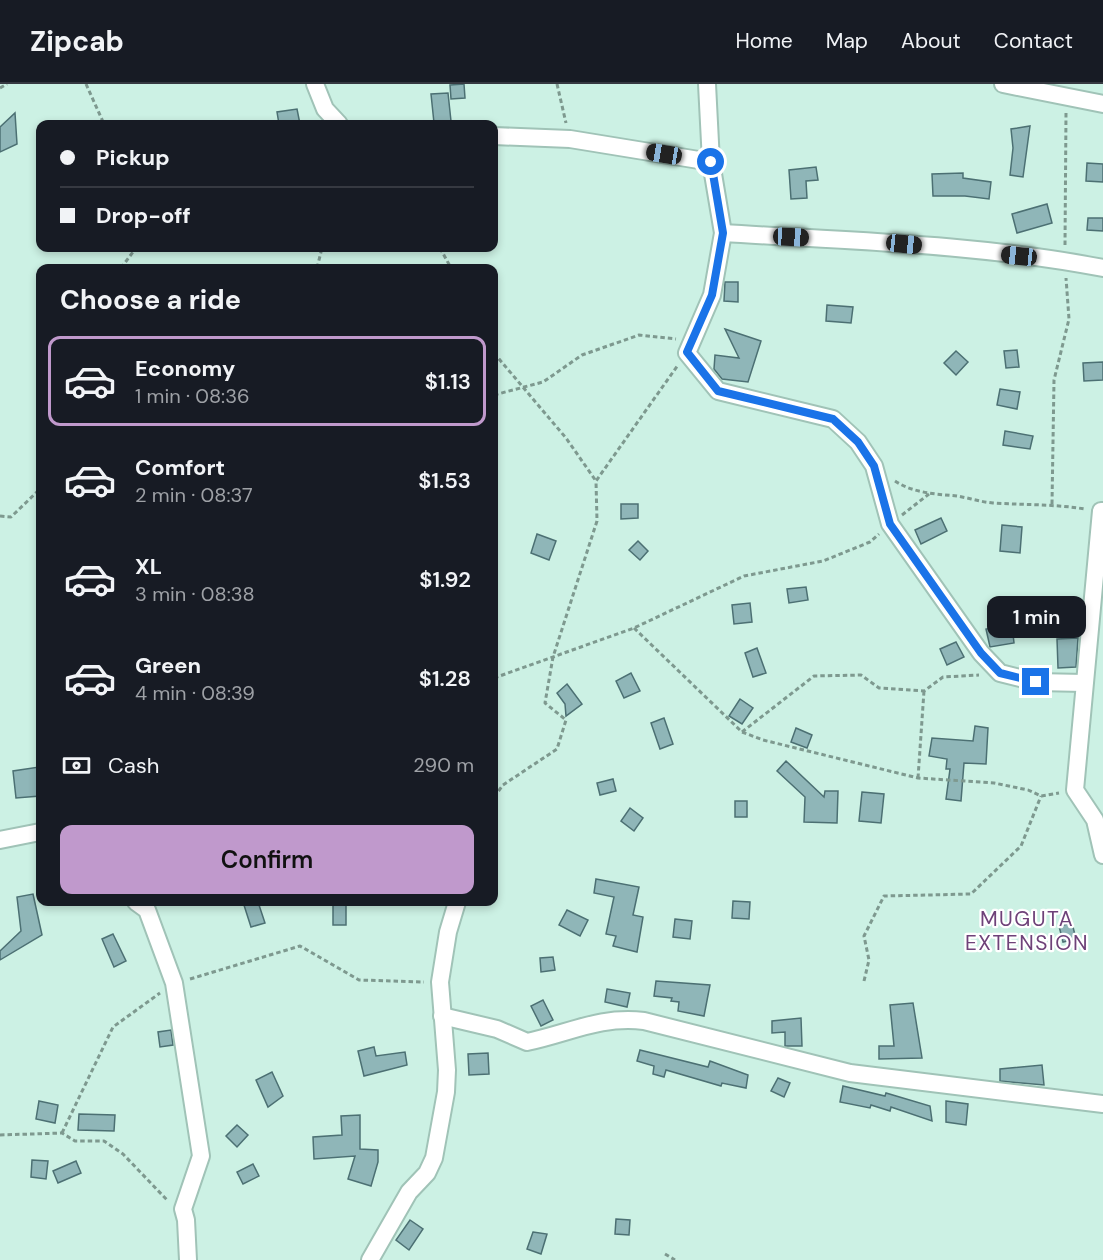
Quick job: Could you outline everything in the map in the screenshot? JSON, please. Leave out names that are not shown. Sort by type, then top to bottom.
[{"type":"street","points":[[315,84],[325,109],[335,120]]},
{"type":"street","points":[[707,84],[711,162],[723,233],[712,295],[689,347],[718,391],[833,419],[858,442],[874,466],[890,524],[981,653],[1000,673],[1036,682],[1084,683]]},
{"type":"street","points":[[1003,84],[1066,90],[1103,104]]},
{"type":"street","points":[[498,136],[570,139],[711,162]]},
{"type":"street","points":[[723,233],[904,244],[1065,261],[1103,268]]},
{"type":"street","points":[[1102,511],[1084,683],[1076,790],[1095,820],[1103,855]]},
{"type":"street","points":[[0,840],[36,833]]},
{"type":"street","points":[[142,906],[147,910],[174,983],[201,1156],[183,1209],[186,1220],[188,1260]]},
{"type":"street","points":[[370,1260],[409,1192],[427,1173],[434,1158],[446,1092],[447,1070],[440,982],[448,932],[457,906]]},
{"type":"street","points":[[442,1016],[497,1029],[527,1042],[599,1021],[622,1019],[644,1021],[850,1073],[1103,1104]]},
{"type":"path","points":[[0,88],[7,84]]},
{"type":"path","points":[[86,84],[102,120]]},
{"type":"path","points":[[557,84],[570,139]]},
{"type":"path","points":[[1052,504],[1054,380],[1069,319],[1065,261],[1066,90]]},
{"type":"path","points":[[498,394],[520,386],[543,382],[582,355],[639,335],[689,347],[596,481]]},
{"type":"path","points":[[498,358],[567,438],[596,481],[597,521],[553,657],[545,703],[566,720],[557,749],[503,785],[498,791]]},
{"type":"path","points":[[874,466],[904,487],[929,494],[959,496],[990,503],[1052,504],[1102,511]]},
{"type":"path","points":[[0,516],[11,517],[36,493]]},
{"type":"path","points":[[498,677],[634,628],[744,576],[832,557],[870,542],[929,494]]},
{"type":"path","points":[[634,628],[742,732],[763,740],[918,778],[994,783],[1028,790],[1041,796],[1076,790]]},
{"type":"path","points":[[742,732],[814,676],[861,675],[879,688],[924,691],[943,677],[1000,673]]},
{"type":"path","points":[[918,778],[924,691]]},
{"type":"path","points":[[864,981],[869,960],[864,936],[884,896],[971,894],[1021,846],[1041,796]]},
{"type":"path","points":[[62,1133],[113,1027],[174,983],[300,946],[359,981],[440,982]]},
{"type":"path","points":[[0,1135],[62,1133],[75,1142],[104,1141],[123,1154],[164,1198],[183,1209]]},
{"type":"path","points":[[665,1254],[675,1260]]},
{"type":"building","points":[[464,84],[465,98],[451,99],[450,85]]},
{"type":"building","points":[[448,93],[451,120],[434,120],[431,94]]},
{"type":"building","points":[[297,109],[299,120],[278,120],[277,112]]},
{"type":"building","points":[[15,113],[17,144],[0,152],[0,127]]},
{"type":"building","points":[[1030,126],[1023,177],[1010,175],[1013,148],[1011,129]]},
{"type":"building","points":[[1087,163],[1103,164],[1103,182],[1086,181]]},
{"type":"building","points":[[816,167],[818,180],[806,181],[807,198],[791,199],[789,170]]},
{"type":"building","points":[[963,173],[963,178],[991,182],[989,199],[933,196],[932,174]]},
{"type":"building","points":[[1047,204],[1052,223],[1017,233],[1012,214]]},
{"type":"building","points":[[1088,218],[1103,218],[1103,231],[1087,230]]},
{"type":"building","points":[[725,282],[738,282],[738,302],[724,301]]},
{"type":"building","points":[[827,305],[853,307],[851,323],[826,321]]},
{"type":"building","points":[[725,329],[761,341],[748,382],[722,379],[714,369],[715,355],[739,358]]},
{"type":"building","points":[[1017,350],[1019,367],[1006,368],[1004,351]]},
{"type":"building","points":[[956,351],[968,362],[956,375],[944,363]]},
{"type":"building","points":[[1103,362],[1103,380],[1084,381],[1083,363]]},
{"type":"building","points":[[1000,389],[1020,392],[1017,409],[997,405]]},
{"type":"building","points":[[1005,431],[1033,436],[1030,449],[1003,445]]},
{"type":"building","points":[[621,504],[638,504],[638,518],[621,519]]},
{"type":"building","points":[[941,518],[947,531],[921,544],[915,530]]},
{"type":"building","points":[[1002,525],[1022,527],[1020,553],[1000,551]]},
{"type":"building","points":[[537,534],[556,541],[549,560],[531,553]]},
{"type":"building","points":[[638,541],[648,551],[640,560],[629,550]]},
{"type":"building","points":[[806,587],[808,600],[789,603],[787,589]]},
{"type":"building","points":[[1041,602],[1042,621],[1027,622],[1025,603]]},
{"type":"building","points":[[750,603],[752,622],[734,624],[732,605]]},
{"type":"building","points":[[1012,625],[1014,643],[990,647],[986,629]]},
{"type":"building","points":[[1078,638],[1076,667],[1058,668],[1057,639]]},
{"type":"building","points":[[956,642],[964,657],[947,665],[940,649]]},
{"type":"building","points":[[757,648],[766,673],[753,677],[745,653]]},
{"type":"building","points":[[631,673],[640,691],[624,698],[616,681]]},
{"type":"building","points":[[567,684],[582,704],[566,716],[565,704],[557,693]]},
{"type":"building","points":[[740,699],[753,708],[742,724],[729,716]]},
{"type":"building","points":[[664,718],[673,744],[660,749],[651,723]]},
{"type":"building","points":[[975,726],[988,728],[986,764],[964,763],[961,801],[946,799],[950,769],[946,769],[947,759],[929,756],[932,738],[973,741]]},
{"type":"building","points":[[796,728],[812,735],[807,748],[791,742]]},
{"type":"building","points":[[786,761],[824,797],[825,791],[838,791],[837,823],[804,822],[805,797],[777,771]]},
{"type":"building","points":[[36,767],[36,796],[16,798],[13,771]]},
{"type":"building","points":[[613,779],[616,791],[600,795],[597,783]]},
{"type":"building","points":[[862,792],[884,794],[881,823],[859,821]]},
{"type":"building","points":[[735,801],[747,801],[747,817],[735,817]]},
{"type":"building","points":[[630,808],[643,818],[634,831],[621,821]]},
{"type":"building","points":[[596,879],[639,887],[633,915],[643,917],[637,952],[613,946],[616,936],[606,934],[614,897],[594,893]]},
{"type":"building","points":[[33,894],[42,935],[0,960],[0,951],[21,931],[17,897]]},
{"type":"building","points":[[733,901],[750,902],[749,919],[732,918]]},
{"type":"building","points":[[244,906],[259,906],[265,923],[251,927]]},
{"type":"building","points":[[333,906],[346,906],[346,925],[333,925]]},
{"type":"building","points":[[567,910],[588,920],[580,936],[559,925]]},
{"type":"building","points":[[675,919],[692,921],[690,939],[673,937]]},
{"type":"building","points":[[1072,923],[1076,939],[1063,942],[1059,926]]},
{"type":"building","points":[[113,934],[126,961],[114,967],[102,939]]},
{"type":"building","points":[[553,957],[555,970],[541,972],[540,958]]},
{"type":"building","points":[[656,981],[710,985],[704,1016],[678,1011],[679,1002],[671,1001],[672,998],[654,996]]},
{"type":"building","points":[[607,989],[630,993],[627,1007],[605,1002]]},
{"type":"building","points":[[543,1000],[553,1020],[541,1026],[531,1006]]},
{"type":"building","points":[[913,1003],[922,1058],[879,1059],[879,1046],[894,1046],[890,1005]]},
{"type":"building","points":[[801,1018],[802,1046],[785,1046],[785,1032],[772,1033],[772,1021]]},
{"type":"building","points":[[171,1030],[173,1045],[160,1047],[158,1032]]},
{"type":"building","points":[[374,1047],[376,1056],[405,1052],[407,1065],[364,1076],[358,1051]]},
{"type":"building","points":[[640,1050],[708,1067],[710,1061],[748,1075],[746,1088],[722,1083],[721,1086],[666,1070],[664,1077],[653,1074],[654,1066],[637,1061]]},
{"type":"building","points":[[488,1053],[489,1074],[469,1075],[468,1054]]},
{"type":"building","points":[[1042,1065],[1044,1085],[1000,1081],[1000,1069]]},
{"type":"building","points":[[272,1072],[283,1096],[268,1107],[256,1080]]},
{"type":"building","points":[[778,1078],[790,1083],[784,1097],[771,1091]]},
{"type":"building","points":[[843,1086],[885,1096],[886,1093],[930,1106],[932,1121],[891,1107],[890,1111],[871,1105],[870,1108],[840,1102]]},
{"type":"building","points":[[39,1101],[58,1105],[55,1123],[36,1119]]},
{"type":"building","points":[[946,1101],[968,1104],[966,1125],[946,1122]]},
{"type":"building","points":[[79,1114],[115,1115],[114,1131],[78,1130]]},
{"type":"building","points":[[360,1115],[360,1149],[378,1150],[378,1162],[371,1186],[348,1179],[355,1156],[314,1159],[313,1137],[342,1135],[341,1116]]},
{"type":"building","points":[[237,1125],[248,1135],[237,1147],[226,1136]]},
{"type":"building","points":[[32,1160],[48,1161],[46,1179],[31,1177]]},
{"type":"building","points":[[76,1161],[81,1173],[58,1183],[53,1171]]},
{"type":"building","points":[[253,1164],[259,1176],[243,1184],[237,1172]]},
{"type":"building","points":[[616,1219],[630,1220],[629,1235],[615,1234]]},
{"type":"building","points":[[410,1220],[423,1229],[409,1250],[396,1240]]},
{"type":"building","points":[[533,1232],[547,1234],[541,1254],[527,1249]]},
{"type":"district","name":"MUGUTA EXTENSION","points":[[1027,931]]},
{"type":"route","points":[[711,162],[723,233],[712,295],[687,352],[718,391],[833,419],[858,442],[874,466],[890,524],[981,653],[1000,673],[1036,682]]}]
